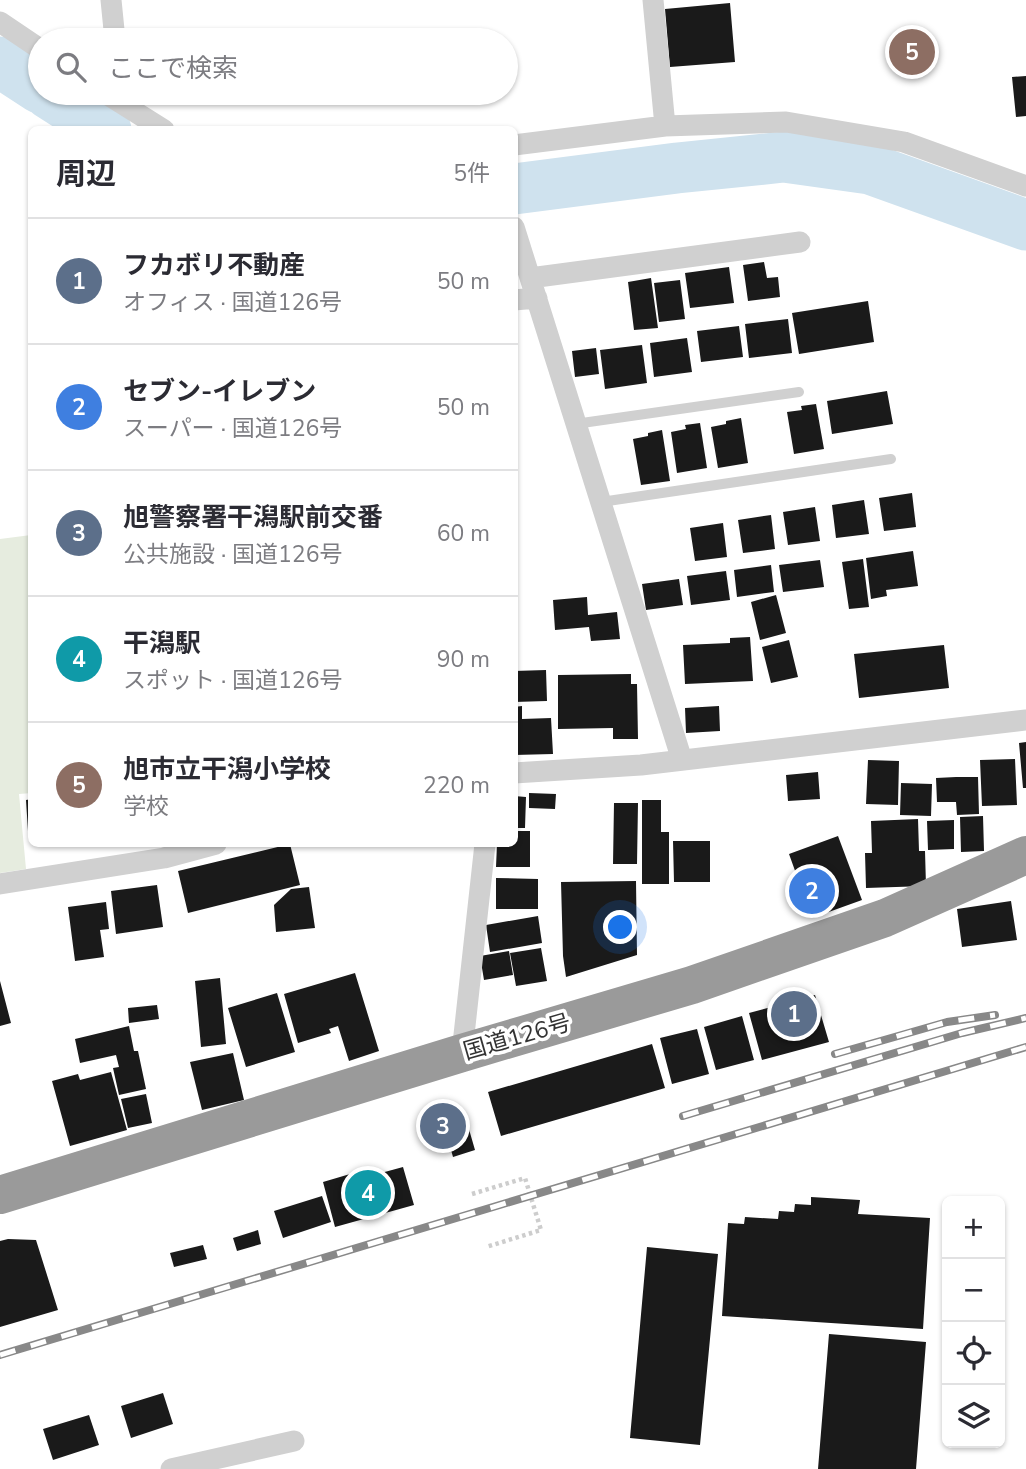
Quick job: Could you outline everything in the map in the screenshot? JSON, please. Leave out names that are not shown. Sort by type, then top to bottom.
[{"type":"highway","name":"国道126号","points":[[0,1195],[692,985],[884,918],[1026,855]]},
{"type":"street","points":[[111,0],[114,28]]},
{"type":"street","points":[[653,0],[665,126]]},
{"type":"street","points":[[0,22],[28,41]]},
{"type":"street","points":[[128,105],[158,126]]},
{"type":"street","points":[[518,144],[665,126],[786,122],[904,142],[1026,186]]},
{"type":"street","points":[[518,240],[682,760]]},
{"type":"street","points":[[518,297],[533,288],[800,242]]},
{"type":"street","points":[[518,773],[682,760],[1026,720]]},
{"type":"street","points":[[0,884],[164,858],[205,847]]},
{"type":"street","points":[[462,1053],[485,847]]},
{"type":"street","points":[[171,1469],[295,1441]]},
{"type":"lane","points":[[575,424],[799,392]]},
{"type":"lane","points":[[601,502],[891,459]]},
{"type":"path","points":[[472,1194],[525,1178],[541,1230],[485,1247]]},
{"type":"shaded area","points":[[28,535],[28,793],[19,794],[26,869],[0,873],[0,539]]},
{"type":"building","points":[[730,3],[735,62],[670,67],[665,9]]},
{"type":"building","points":[[1026,76],[1026,116],[1016,117],[1012,77]]},
{"type":"building","points":[[764,262],[767,278],[778,277],[780,297],[748,301],[743,265]]},
{"type":"building","points":[[729,267],[734,303],[690,308],[685,273]]},
{"type":"building","points":[[651,278],[658,328],[634,330],[628,282]]},
{"type":"building","points":[[680,280],[685,319],[659,322],[654,283]]},
{"type":"building","points":[[868,301],[874,342],[799,354],[792,313]]},
{"type":"building","points":[[788,319],[792,353],[749,358],[745,324]]},
{"type":"building","points":[[739,326],[743,357],[701,362],[697,331]]},
{"type":"building","points":[[687,338],[692,372],[654,377],[650,343]]},
{"type":"building","points":[[642,345],[647,383],[605,389],[600,350]]},
{"type":"building","points":[[596,348],[599,374],[575,377],[572,351]]},
{"type":"building","points":[[887,391],[893,424],[832,434],[827,401]]},
{"type":"building","points":[[816,404],[824,449],[794,454],[787,412]]},
{"type":"building","points":[[741,418],[748,463],[718,468],[711,427]]},
{"type":"building","points":[[700,423],[707,468],[677,473],[671,432],[686,429],[685,425]]},
{"type":"building","points":[[662,430],[670,481],[641,485],[633,439]]},
{"type":"building","points":[[912,493],[916,527],[884,531],[879,498]]},
{"type":"building","points":[[864,500],[869,534],[836,538],[832,505]]},
{"type":"building","points":[[815,507],[820,541],[788,545],[783,512]]},
{"type":"building","points":[[771,515],[775,549],[743,553],[738,520]]},
{"type":"building","points":[[723,523],[727,557],[695,561],[690,528]]},
{"type":"building","points":[[913,551],[918,586],[886,590],[887,596],[871,599],[866,558]]},
{"type":"building","points":[[863,559],[869,607],[849,609],[842,562]]},
{"type":"building","points":[[820,560],[824,587],[783,592],[779,565]]},
{"type":"building","points":[[771,565],[774,592],[737,597],[734,570]]},
{"type":"building","points":[[726,571],[730,600],[691,605],[687,576]]},
{"type":"building","points":[[679,579],[683,605],[646,610],[642,584]]},
{"type":"building","points":[[776,595],[786,633],[760,640],[751,602]]},
{"type":"building","points":[[587,597],[588,615],[617,612],[620,639],[591,641],[589,627],[555,630],[553,600]]},
{"type":"building","points":[[750,637],[753,681],[685,684],[683,645],[730,643],[730,638]]},
{"type":"building","points":[[789,640],[798,677],[771,683],[762,647]]},
{"type":"building","points":[[944,645],[949,688],[859,698],[854,654]]},
{"type":"building","points":[[546,670],[547,701],[518,702],[518,671]]},
{"type":"building","points":[[631,674],[631,684],[637,684],[638,739],[613,739],[613,728],[558,729],[558,675]]},
{"type":"building","points":[[518,706],[522,706],[522,719],[551,718],[553,754],[518,755]]},
{"type":"building","points":[[719,706],[720,731],[686,733],[685,708]]},
{"type":"building","points":[[1026,742],[1026,788],[1023,788],[1019,743]]},
{"type":"building","points":[[1015,759],[1017,805],[982,806],[980,760]]},
{"type":"building","points":[[868,760],[899,761],[898,805],[866,804]]},
{"type":"building","points":[[818,772],[820,799],[788,801],[786,775]]},
{"type":"building","points":[[978,777],[979,814],[957,815],[956,802],[937,802],[936,778]]},
{"type":"building","points":[[901,783],[932,784],[931,816],[900,815]]},
{"type":"building","points":[[529,793],[556,794],[555,809],[529,808]]},
{"type":"building","points":[[518,796],[526,797],[525,828],[518,828]]},
{"type":"building","points":[[26,800],[28,800],[28,831]]},
{"type":"building","points":[[642,800],[661,800],[661,832],[669,832],[669,884],[642,884]]},
{"type":"building","points":[[614,803],[638,803],[637,864],[613,864]]},
{"type":"building","points":[[983,816],[984,851],[961,852],[960,817]]},
{"type":"building","points":[[918,819],[919,851],[925,851],[926,886],[866,888],[865,853],[872,853],[871,821]]},
{"type":"building","points":[[954,820],[954,849],[928,850],[927,821]]},
{"type":"building","points":[[518,831],[530,831],[530,867],[496,867],[497,847],[518,847]]},
{"type":"building","points":[[838,836],[862,900],[812,918],[789,854]]},
{"type":"building","points":[[673,841],[710,841],[710,882],[674,882]]},
{"type":"building","points":[[278,847],[291,847],[300,885],[188,913],[178,871]]},
{"type":"building","points":[[496,878],[538,879],[538,909],[496,909]]},
{"type":"building","points":[[636,881],[637,955],[566,977],[561,882]]},
{"type":"building","points":[[157,885],[163,927],[116,934],[111,891]]},
{"type":"building","points":[[309,887],[315,928],[276,932],[274,905],[291,889]]},
{"type":"building","points":[[1011,901],[1017,940],[962,947],[957,909]]},
{"type":"building","points":[[106,902],[109,929],[100,930],[104,957],[75,961],[68,907]]},
{"type":"building","points":[[538,916],[542,943],[490,952],[486,925]]},
{"type":"building","points":[[541,948],[547,981],[516,986],[510,953]]},
{"type":"building","points":[[509,951],[513,975],[484,980],[480,956]]},
{"type":"building","points":[[355,973],[379,1051],[349,1061],[338,1026],[329,1029],[331,1033],[298,1043],[284,994]]},
{"type":"building","points":[[220,978],[226,1044],[201,1047],[195,981]]},
{"type":"building","points":[[0,981],[11,1023],[0,1026]]},
{"type":"building","points":[[277,993],[295,1052],[246,1067],[228,1008]]},
{"type":"building","points":[[815,995],[829,1042],[762,1060],[749,1013]]},
{"type":"building","points":[[157,1005],[159,1019],[129,1023],[128,1008]]},
{"type":"building","points":[[742,1016],[754,1060],[716,1070],[704,1027]]},
{"type":"building","points":[[129,1026],[134,1051],[138,1051],[146,1089],[119,1095],[113,1068],[119,1067],[116,1055],[80,1063],[75,1039]]},
{"type":"building","points":[[697,1029],[709,1074],[672,1084],[660,1038]]},
{"type":"building","points":[[652,1044],[665,1088],[501,1136],[488,1092]]},
{"type":"building","points":[[233,1053],[244,1100],[202,1110],[190,1062]]},
{"type":"building","points":[[111,1072],[127,1130],[70,1146],[52,1081],[78,1074],[80,1080]]},
{"type":"building","points":[[146,1094],[152,1123],[128,1128],[121,1099]]},
{"type":"building","points":[[466,1119],[475,1150],[453,1157],[444,1125]]},
{"type":"building","points":[[403,1167],[414,1205],[335,1227],[323,1182],[367,1169],[370,1176]]},
{"type":"building","points":[[322,1196],[331,1222],[283,1238],[274,1211]]},
{"type":"building","points":[[811,1197],[860,1200],[858,1214],[930,1218],[923,1329],[722,1316],[728,1223],[744,1224],[745,1217],[778,1219],[779,1211],[794,1212],[795,1204],[811,1205]]},
{"type":"building","points":[[258,1230],[261,1244],[237,1251],[233,1238]]},
{"type":"building","points":[[36,1240],[58,1310],[0,1327],[0,1241]]},
{"type":"building","points":[[203,1245],[207,1259],[174,1267],[170,1253]]},
{"type":"building","points":[[647,1247],[718,1254],[700,1445],[630,1438]]},
{"type":"building","points":[[829,1334],[926,1342],[916,1469],[818,1469]]},
{"type":"building","points":[[163,1393],[173,1424],[131,1438],[121,1406]]},
{"type":"building","points":[[89,1415],[99,1445],[53,1460],[43,1429]]},
{"type":"waterway","points":[[0,62],[28,80]]},
{"type":"waterway","points":[[67,105],[100,126]]},
{"type":"waterway","points":[[518,188],[784,157],[870,169],[1026,225]]},
{"type":"railway","points":[[835,1054],[947,1022],[995,1015]]},
{"type":"railway","points":[[683,1116],[962,1033],[1026,1018]]},
{"type":"railway","points":[[0,1355],[1026,1047]]},
{"type":"place","name":"旭市立干潟小学校","points":[[912,52]]},
{"type":"place","name":"セブン-イレブン","points":[[812,891]]},
{"type":"place","name":"フカボリ不動産","points":[[794,1014]]},
{"type":"place","name":"旭警察署干潟駅前交番","points":[[443,1126]]},
{"type":"place","name":"干潟駅","points":[[368,1193]]}]
